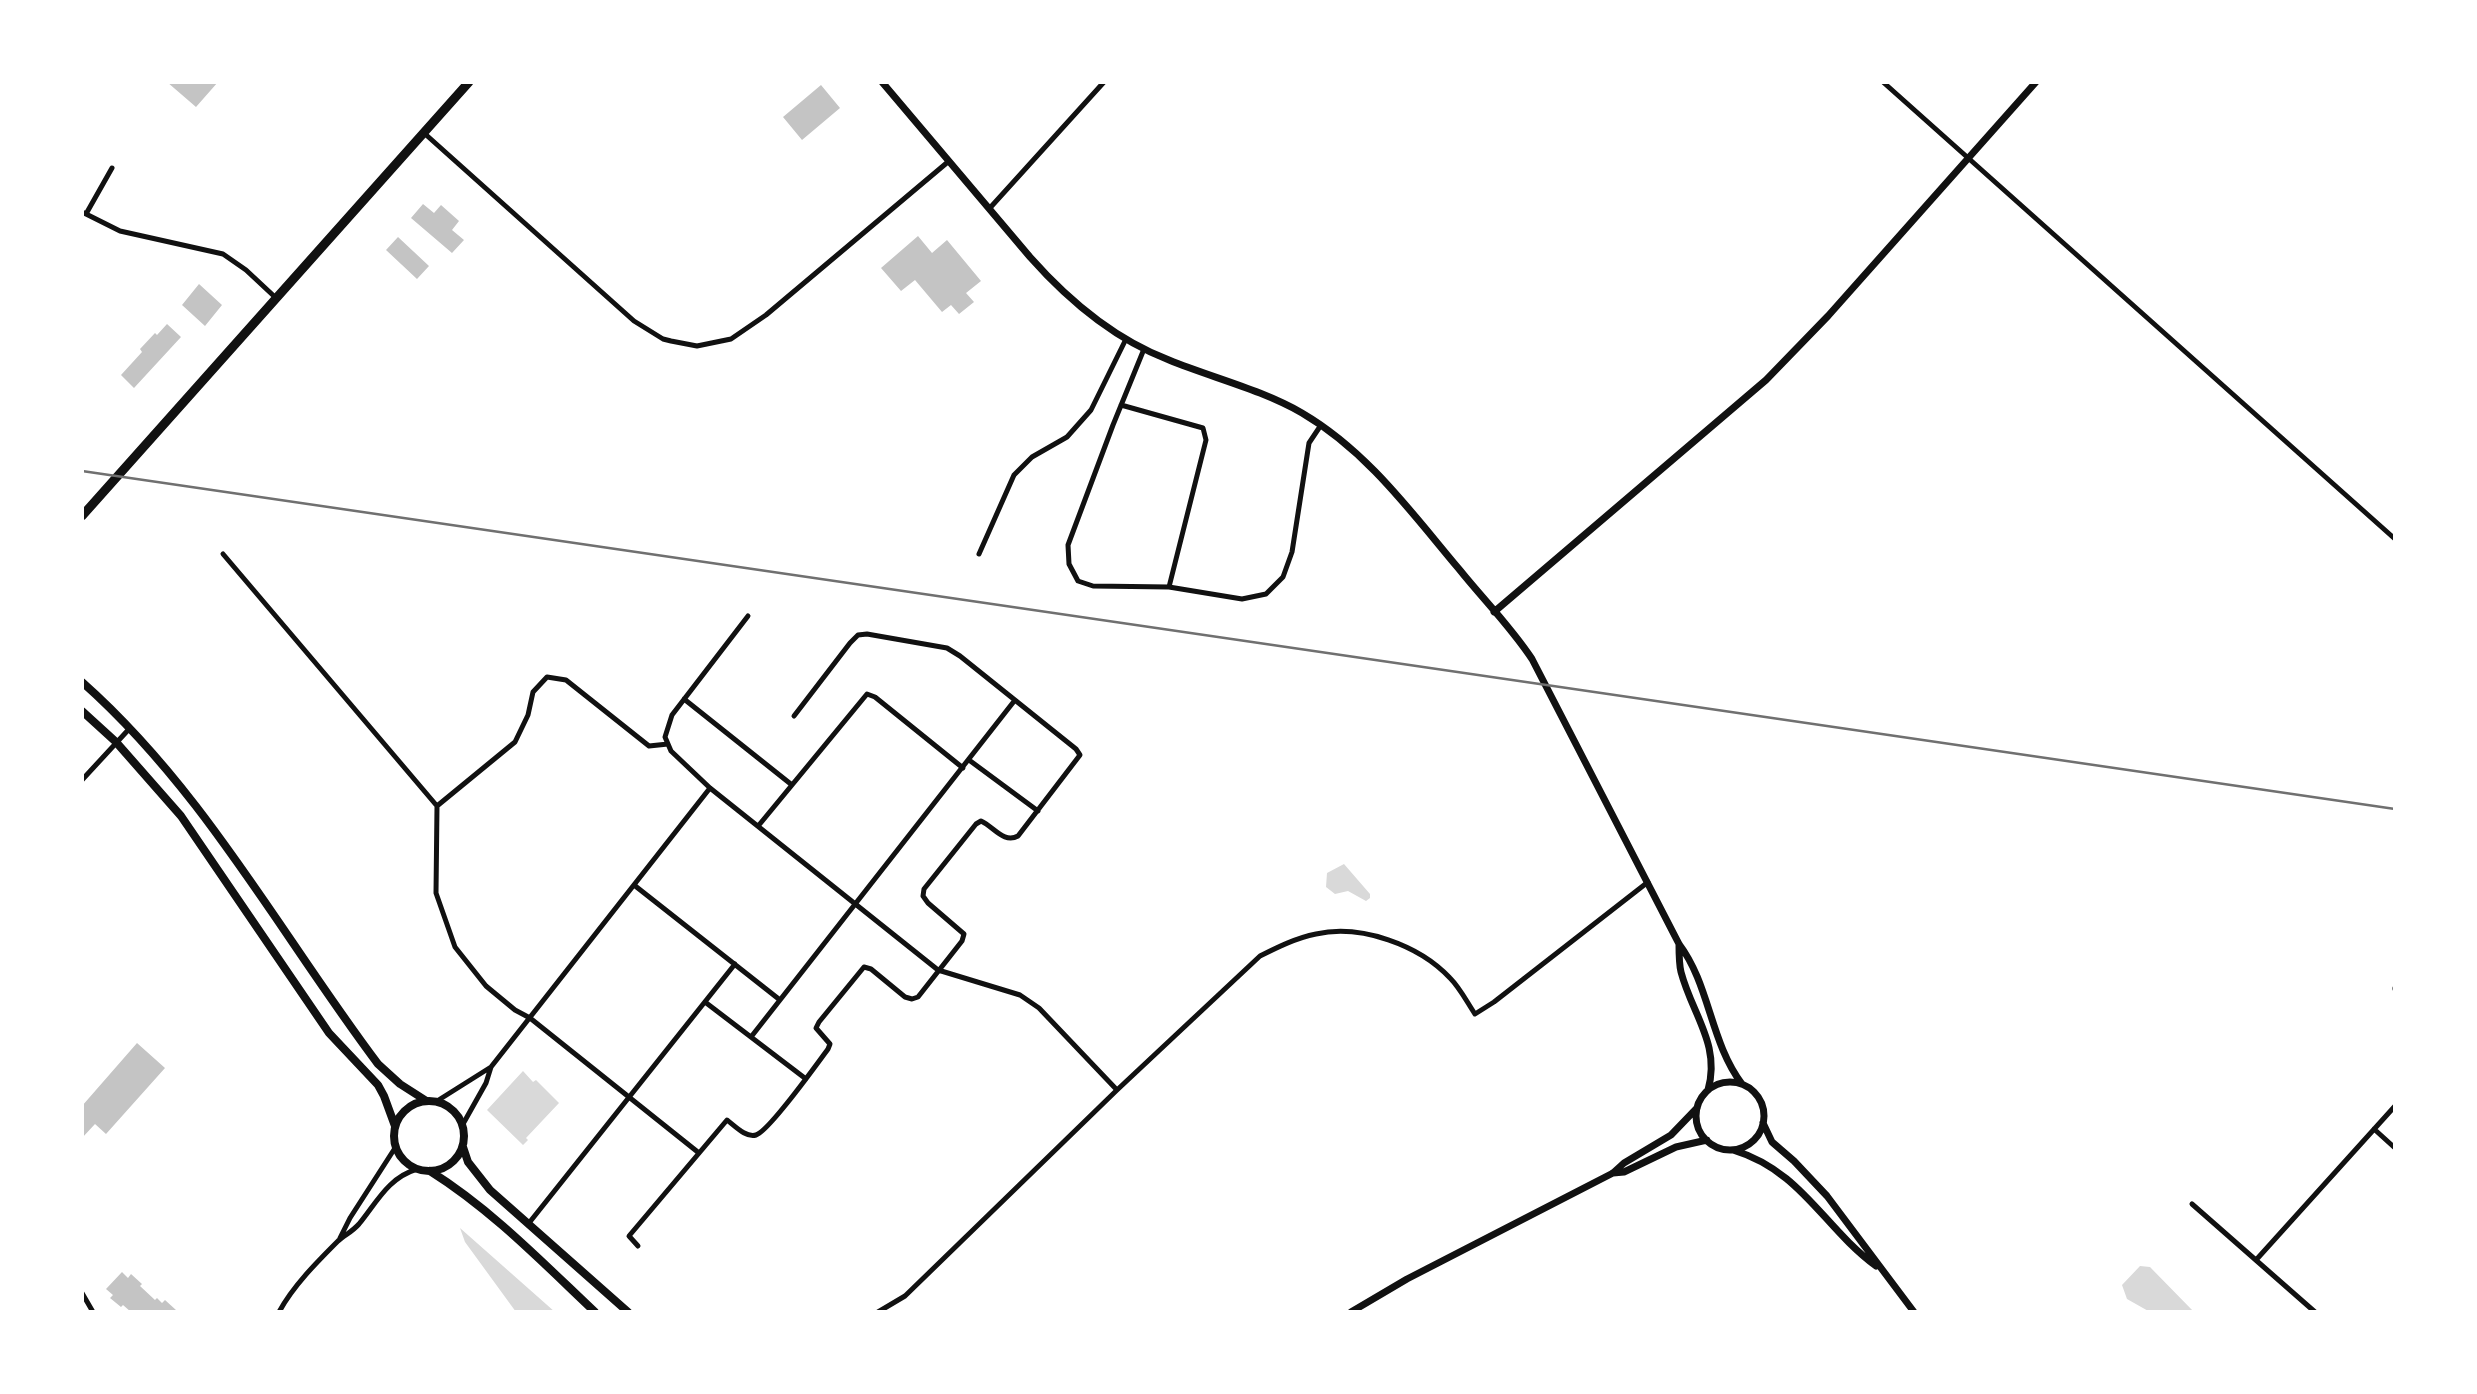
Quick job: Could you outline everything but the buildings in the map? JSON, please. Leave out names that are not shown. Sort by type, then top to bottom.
[{"type":"main road","points":[[82,516],[469,82]]},
{"type":"main road","points":[[82,682],[130,728],[170,773],[212,827],[378,1064],[400,1084],[425,1100]]},
{"type":"main road","points":[[82,711],[116,741],[181,816],[329,1033],[378,1085],[395,1126]]},
{"type":"main road","points":[[425,1100],[437,1101],[448,1105],[457,1113],[465,1135],[463,1147],[454,1161],[439,1170],[417,1169],[400,1157],[395,1148],[395,1126],[406,1108],[425,1100]]},
{"type":"main road","points":[[463,1147],[468,1162],[481,1179],[628,1312]]},
{"type":"main road","points":[[430,1171],[461,1191],[500,1223],[595,1312]]},
{"type":"street","points":[[882,82],[1059,288],[1087,312],[1144,349],[1274,399],[1321,425],[1357,452],[1376,472],[1532,659],[1679,944],[1692,962],[1726,1059],[1742,1084]]},
{"type":"street","points":[[989,209],[1104,82]]},
{"type":"street","points":[[1883,82],[2395,539]]},
{"type":"street","points":[[1494,612],[1766,380],[1828,316],[2036,82]]},
{"type":"street","points":[[424,133],[634,320],[663,339],[697,346],[731,339],[766,315],[950,162]]},
{"type":"street","points":[[112,168],[84,213],[120,231],[223,254],[246,270],[277,299]]},
{"type":"street","points":[[979,554],[1014,475],[1032,457],[1067,437],[1091,410],[1126,339]]},
{"type":"street","points":[[1144,349],[1069,545],[1069,564],[1078,581],[1093,586],[1169,587],[1242,599],[1266,594],[1283,577],[1292,552],[1309,443],[1321,425]]},
{"type":"street","points":[[1121,405],[1203,428],[1206,440],[1169,587]]},
{"type":"street","points":[[223,554],[437,806],[436,893],[455,947],[486,985],[515,1010],[530,1018],[699,1153]]},
{"type":"street","points":[[748,616],[672,715],[665,737],[676,757],[710,788],[938,970],[1020,995],[1039,1008],[1117,1090]]},
{"type":"street","points":[[638,1246],[629,1236],[727,1121],[747,1135],[760,1134],[806,1079],[830,1044],[816,1028],[818,1022],[864,967],[871,969],[905,997],[918,997],[962,941],[964,934],[928,902],[923,896],[924,889],[981,821],[1006,838],[1013,839],[1018,836],[1080,755],[1076,749],[947,648],[867,634],[859,635],[849,643],[794,716]]},
{"type":"street","points":[[437,806],[515,742],[528,715],[533,692],[547,677],[566,680],[649,746],[668,744]]},
{"type":"street","points":[[759,825],[867,694],[875,697],[963,768]]},
{"type":"street","points":[[684,699],[792,785]]},
{"type":"street","points":[[751,1037],[1014,700]]},
{"type":"street","points":[[82,780],[130,728]]},
{"type":"street","points":[[969,760],[1038,811]]},
{"type":"street","points":[[463,1124],[482,1092],[491,1067],[710,788]]},
{"type":"street","points":[[878,1312],[905,1296],[1117,1090],[1260,956],[1281,945],[1324,933],[1348,932],[1392,942],[1413,950],[1451,979],[1475,1014],[1648,882]]},
{"type":"street","points":[[634,886],[780,1000]]},
{"type":"street","points":[[1351,1312],[1407,1279],[1613,1173],[1624,1163],[1671,1135],[1698,1108],[1708,1090],[1712,1056],[1681,972],[1679,944]]},
{"type":"street","points":[[529,1223],[735,964]]},
{"type":"street","points":[[705,1002],[806,1079]]},
{"type":"street","points":[[437,1101],[491,1067]]},
{"type":"street","points":[[1708,1090],[1724,1083],[1742,1084],[1750,1088],[1760,1100],[1764,1115],[1763,1124],[1752,1142],[1733,1150]]},
{"type":"street","points":[[2256,1260],[2395,1106]]},
{"type":"street","points":[[1698,1108],[1698,1125],[1707,1140],[1723,1149],[1751,1156],[1787,1178],[1864,1257],[1880,1269]]},
{"type":"street","points":[[1763,1124],[1772,1142],[1827,1196],[1914,1312]]},
{"type":"street","points":[[2374,1129],[2395,1148]]},
{"type":"street","points":[[1613,1173],[1624,1172],[1676,1147],[1707,1140]]},
{"type":"street","points":[[339,1241],[350,1218],[395,1148]]},
{"type":"street","points":[[279,1312],[297,1287],[339,1241],[358,1225],[393,1181],[417,1169]]},
{"type":"street","points":[[2192,1204],[2315,1312]]},
{"type":"street","points":[[82,1293],[93,1312]]},
{"type":"shaded area","points":[[1344,864],[1370,894],[1366,901],[1348,891],[1335,894],[1326,887],[1327,873]]},
{"type":"shaded area","points":[[523,1071],[559,1103],[526,1138],[528,1140],[523,1145],[487,1110]]},
{"type":"shaded area","points":[[460,1228],[555,1312],[516,1312],[465,1242]]},
{"type":"shaded area","points":[[2140,1266],[2150,1267],[2194,1312],[2150,1312],[2127,1299],[2122,1285]]},
{"type":"railway","points":[[82,471],[2395,809]]}]
